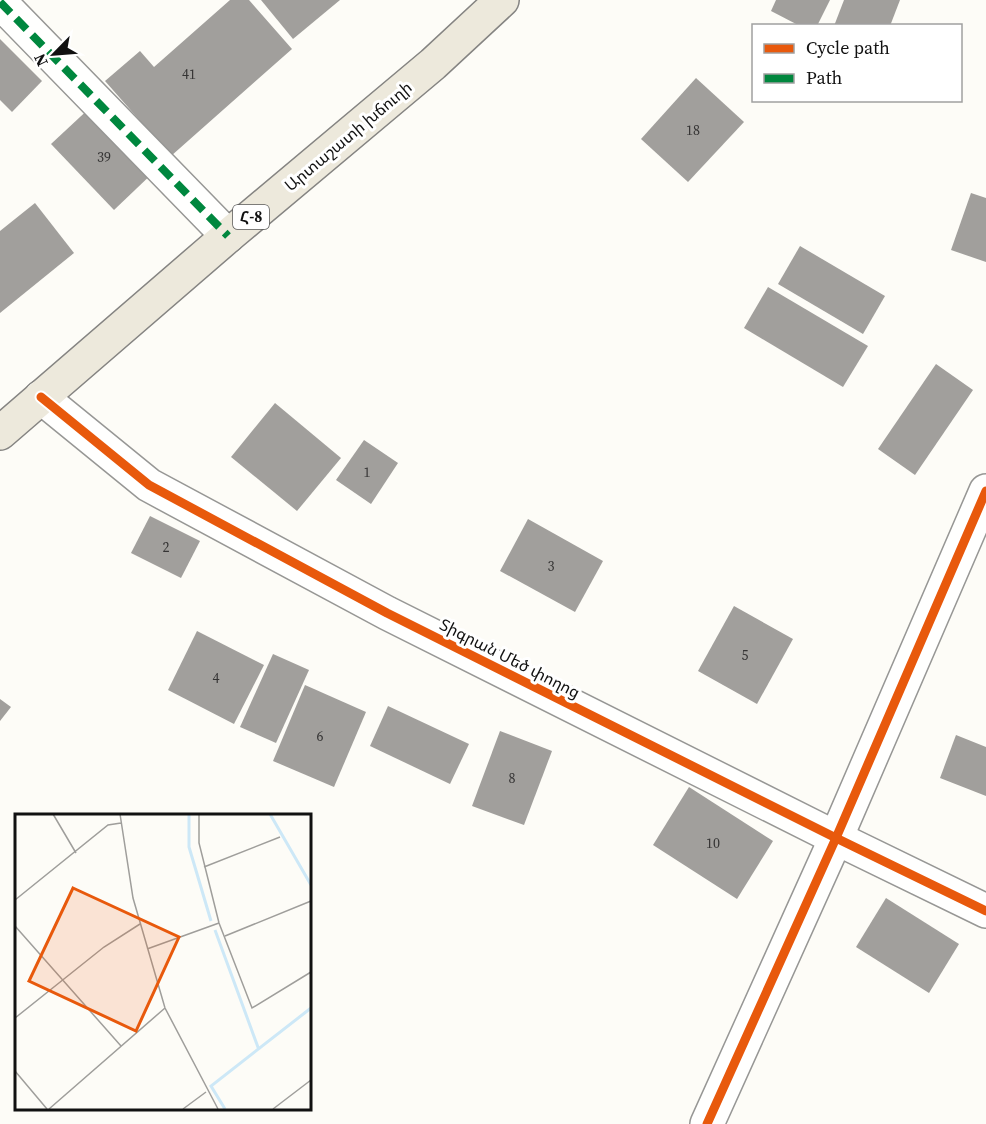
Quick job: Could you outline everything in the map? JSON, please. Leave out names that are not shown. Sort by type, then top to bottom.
[{"type":"main road","name":"Արտաշատի խճուղի","points":[[0,433],[228,236],[433,64],[502,0]]},
{"type":"street","points":[[0,2],[228,236]]},
{"type":"street","name":"Տիգրան Մեծ փողոց","points":[[41,398],[149,485],[387,613],[986,911]]},
{"type":"street","points":[[707,1124],[836,838],[986,491]]},
{"type":"building","points":[[230,0],[249,0],[292,49],[171,156],[105,81],[140,51],[154,67]]},
{"type":"building","points":[[261,0],[340,0],[293,39]]},
{"type":"building","points":[[776,0],[830,0],[818,24],[796,24],[771,11]]},
{"type":"building","points":[[844,0],[900,0],[891,24],[835,24]]},
{"type":"building","points":[[0,39],[42,81],[12,112],[0,100]]},
{"type":"building","points":[[696,78],[744,122],[688,182],[641,139]]},
{"type":"building","points":[[94,104],[157,169],[114,210],[51,144]]},
{"type":"building","points":[[971,193],[986,198],[986,262],[951,250]]},
{"type":"building","points":[[35,203],[74,253],[0,313],[0,231]]},
{"type":"building","points":[[800,246],[885,296],[863,334],[778,284]]},
{"type":"building","points":[[768,287],[868,346],[843,387],[744,328]]},
{"type":"building","points":[[936,364],[973,390],[915,475],[878,449]]},
{"type":"building","points":[[275,403],[341,458],[297,511],[231,457]]},
{"type":"building","points":[[364,440],[398,463],[371,504],[336,480]]},
{"type":"building","points":[[150,516],[200,541],[181,578],[131,553]]},
{"type":"building","points":[[528,519],[603,561],[575,612],[500,571]]},
{"type":"building","points":[[734,606],[793,639],[757,704],[698,671]]},
{"type":"building","points":[[197,631],[264,665],[234,724],[168,690]]},
{"type":"building","points":[[273,654],[309,670],[276,743],[240,727]]},
{"type":"building","points":[[305,685],[366,712],[334,787],[273,761]]},
{"type":"building","points":[[0,699],[11,707],[0,721]]},
{"type":"building","points":[[388,706],[469,744],[450,784],[370,746]]},
{"type":"building","points":[[500,731],[552,751],[524,825],[472,806]]},
{"type":"building","points":[[956,735],[986,747],[986,796],[940,778]]},
{"type":"building","points":[[689,787],[773,841],[737,899],[653,845]]},
{"type":"building","points":[[886,898],[959,944],[929,993],[856,947]]},
{"type":"marked path","points":[[0,2],[228,236]]},
{"type":"cycle path","points":[[41,397],[149,485],[387,613],[986,911]]},
{"type":"cycle path","points":[[707,1124],[836,838],[986,491]]}]
